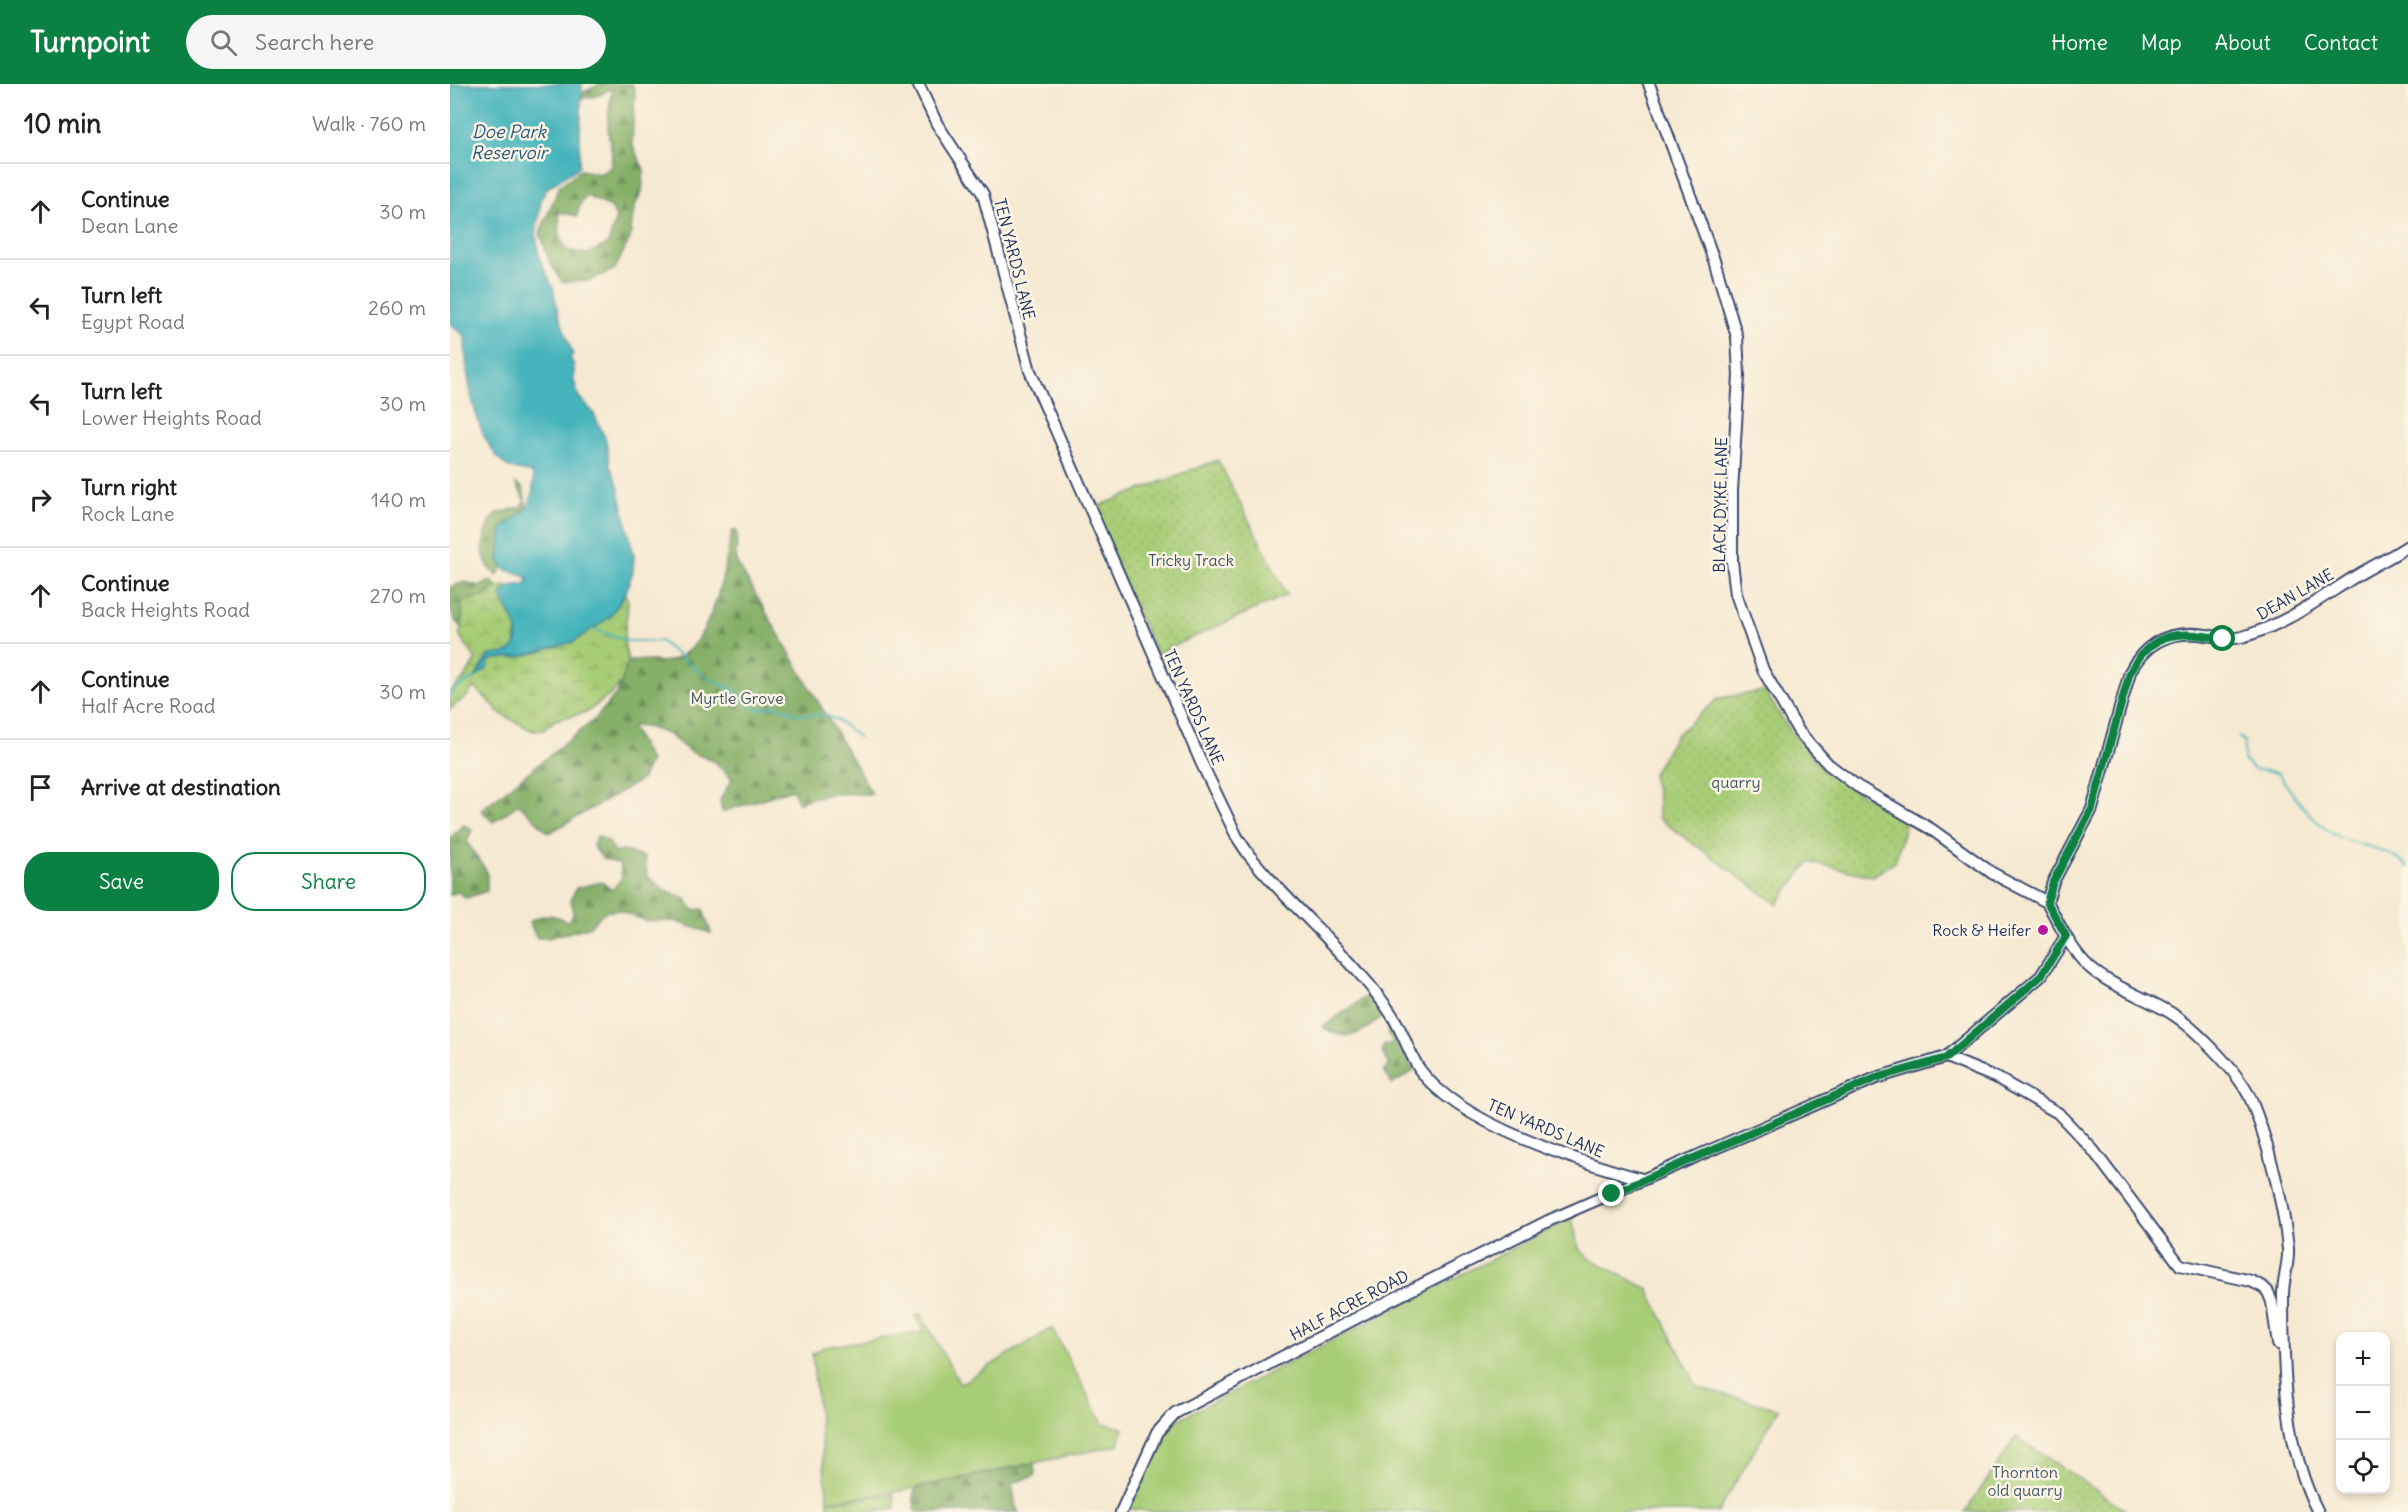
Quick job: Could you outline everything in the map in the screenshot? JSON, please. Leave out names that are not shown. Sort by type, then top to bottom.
[{"type":"street","name":"TEN YARDS LANE","points":[[918,84],[937,124],[983,195],[1030,371],[1201,762],[1243,846],[1263,873],[1376,994],[1396,1021],[1412,1056],[1432,1083],[1450,1098],[1502,1128],[1612,1171],[1642,1179]]},
{"type":"street","name":"BLACK DYKE LANE","points":[[1649,84],[1715,263],[1737,337],[1739,375],[1732,491],[1732,562],[1736,594],[1763,670],[1799,732],[1828,764],[1857,786],[1931,829],[1992,873],[2047,902]]},
{"type":"street","name":"DEAN LANE","points":[[2047,902],[2053,882],[2092,809],[2130,672],[2137,658],[2159,640],[2173,634],[2189,633],[2223,639],[2238,638],[2260,632],[2286,620],[2408,546]]},
{"type":"street","points":[[2047,902],[2074,952],[2091,968],[2119,987],[2165,1009],[2198,1035],[2240,1078],[2250,1097],[2258,1118],[2288,1252],[2283,1280],[2283,1347],[2293,1442],[2298,1462],[2318,1512]]},
{"type":"street","points":[[2066,936],[2041,976],[1946,1058],[1997,1078],[2058,1113],[2093,1150],[2180,1265],[2251,1281],[2263,1287],[2272,1302],[2278,1344],[2283,1347]]},
{"type":"street","name":"HALF ACRE ROAD","points":[[1121,1512],[1157,1433],[1175,1413],[1492,1249],[1642,1179],[1876,1078],[1946,1058]]},
{"type":"street","points":[[1612,1171],[1612,1194]]},
{"type":"green space","points":[[600,84],[632,84],[635,91],[632,144],[644,170],[642,191],[634,208],[630,238],[615,269],[589,281],[562,282],[550,263],[540,233],[560,185],[581,170],[600,174],[610,168],[611,161],[608,121],[613,88],[597,96],[581,99],[584,92]],"holes":[[[586,196],[611,207],[616,218],[608,244],[588,254],[566,250],[560,236],[559,212],[577,216],[581,202]]]},
{"type":"green space","name":"Tricky Track","points":[[1218,460],[1287,595],[1156,654],[1091,509]]},
{"type":"green space","points":[[516,484],[523,488],[527,509],[502,528],[499,557],[502,568],[497,576],[486,562],[484,537],[496,514],[521,507],[525,501]]},
{"type":"green space","name":"Myrtle Grove","points":[[732,531],[737,531],[736,561],[872,794],[825,795],[799,803],[792,789],[722,812],[720,800],[732,779],[715,762],[689,751],[668,734],[647,727],[631,726],[650,761],[641,780],[549,833],[519,804],[493,822],[481,810],[594,720],[617,693],[628,662],[669,661],[684,655],[696,642],[706,626],[721,585]]},
{"type":"green space","points":[[491,581],[498,587],[482,597],[462,602],[462,628],[453,616],[450,587],[465,582],[479,586]]},
{"type":"green space","points":[[509,586],[501,594],[517,628],[515,648],[509,652],[488,656],[476,677],[490,660],[539,653],[610,617],[626,592],[628,603],[624,641],[628,662],[621,683],[610,695],[587,712],[555,720],[543,730],[533,731],[497,712],[495,707],[474,687],[467,696],[450,709],[450,691],[465,678],[476,659],[459,635],[462,628],[462,602],[482,597],[498,587]]},
{"type":"green space","name":"quarry","points":[[1765,691],[1784,722],[1823,770],[1906,822],[1895,862],[1873,876],[1809,862],[1777,904],[1658,818],[1658,799],[1652,775],[1676,735],[1719,698]]},
{"type":"green space","points":[[464,825],[472,829],[467,842],[487,872],[487,891],[466,898],[458,892],[450,895],[450,838]]},
{"type":"green space","points":[[597,836],[609,842],[615,853],[624,851],[645,857],[647,876],[665,891],[685,898],[693,910],[703,909],[711,933],[674,921],[646,921],[619,910],[604,912],[589,927],[547,938],[537,938],[529,922],[549,915],[568,922],[573,914],[571,899],[576,888],[602,882],[612,890],[622,878],[620,864],[603,859],[593,846]]},
{"type":"green space","points":[[1368,995],[1385,1015],[1369,1027],[1349,1036],[1323,1027]]},
{"type":"green space","points":[[1393,1024],[1414,1071],[1392,1084],[1383,1070],[1390,1066],[1382,1052],[1384,1045],[1394,1042],[1388,1035],[1387,1026]]},
{"type":"green space","points":[[1572,1218],[1579,1249],[1589,1258],[1648,1289],[1697,1387],[1779,1409],[1718,1512],[1154,1512],[1129,1509],[1162,1439],[1177,1420]]},
{"type":"green space","points":[[921,1314],[960,1384],[1052,1328],[1103,1424],[1123,1428],[1119,1445],[896,1492],[828,1501],[812,1354],[824,1347],[923,1332],[915,1316]]},
{"type":"green space","name":"Thornton old quarry","points":[[2016,1437],[2129,1512],[1965,1512]]},
{"type":"green space","points":[[1034,1463],[1035,1476],[1012,1483],[1016,1508],[1019,1512],[916,1512],[913,1496],[916,1488]]},
{"type":"green space","points":[[894,1495],[895,1508],[865,1512],[828,1512],[828,1501]]},
{"type":"water","name":"Doe Park Reservoir","points":[[450,84],[582,84],[579,167],[547,188],[541,200],[536,235],[539,257],[553,288],[558,312],[573,354],[570,358],[574,365],[574,381],[579,397],[593,412],[606,440],[610,466],[617,482],[634,556],[633,571],[626,592],[610,617],[573,642],[523,656],[490,660],[487,669],[475,678],[488,656],[509,652],[515,646],[517,631],[501,594],[509,586],[525,584],[528,580],[527,577],[502,568],[499,557],[502,528],[528,507],[534,481],[531,472],[513,469],[504,464],[485,438],[478,422],[469,386],[465,336],[450,324]]},
{"type":"waterway","points":[[593,629],[628,641],[660,641],[707,678],[737,691],[749,705],[762,709],[773,706],[797,714],[827,716],[837,720],[859,737]]},
{"type":"waterway","points":[[450,695],[455,689],[475,678]]},
{"type":"waterway","points":[[2239,737],[2244,742],[2244,760],[2253,769],[2278,773],[2303,807],[2326,829],[2344,839],[2391,855],[2408,867]]},
{"type":"place","name":"Rock & Heifer","points":[[2043,930]]},
{"type":"route","points":[[1612,1194],[1876,1078],[1946,1058],[2041,976],[2055,957],[2066,936],[2047,902],[2053,882],[2092,809],[2130,672],[2137,658],[2148,647],[2173,634],[2189,633],[2223,639]]}]
